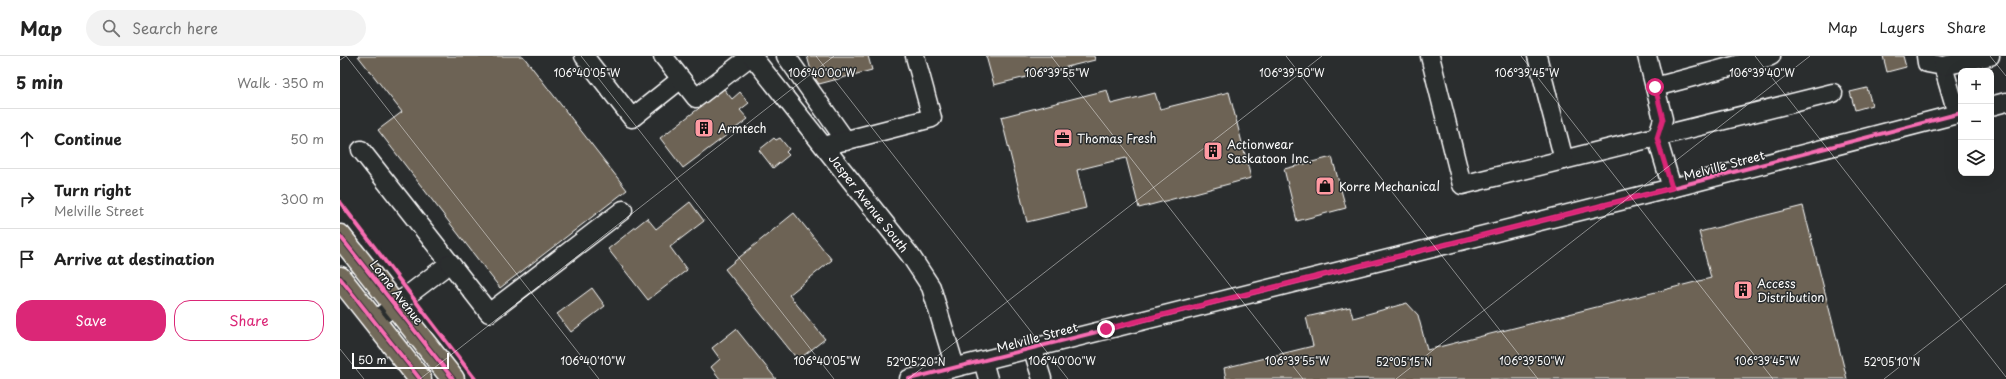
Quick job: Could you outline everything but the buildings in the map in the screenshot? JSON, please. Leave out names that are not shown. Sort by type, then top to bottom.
[{"type":"main road","name":"Lorne Avenue","points":[[340,236],[453,379]]},
{"type":"main road","points":[[340,278],[420,379]]},
{"type":"street","points":[[584,56],[632,118],[681,79]]},
{"type":"street","points":[[663,56],[696,98],[752,56]]},
{"type":"street","name":"Jasper Avenue South","points":[[752,56],[910,255],[931,287],[955,367]]},
{"type":"street","points":[[786,56],[846,141]]},
{"type":"street","points":[[824,146],[932,118],[915,56]]},
{"type":"street","points":[[1430,56],[1462,185],[1657,138],[1833,93]]},
{"type":"street","points":[[1537,56],[1564,160]]},
{"type":"street","points":[[1647,56],[1663,119],[1657,138],[1672,188]]},
{"type":"street","points":[[1655,87],[1771,56]]},
{"type":"street","points":[[1926,56],[1927,63],[1943,66],[1990,56]]},
{"type":"street","points":[[1943,66],[1958,111]]},
{"type":"street","points":[[1994,105],[2006,102]]},
{"type":"street","name":"Melville Street","points":[[909,379],[1672,188],[1958,114]]},
{"type":"street","points":[[361,150],[489,313],[623,210]]},
{"type":"street","points":[[374,320],[450,263]]},
{"type":"street","points":[[1032,347],[1042,379]]},
{"type":"street","points":[[983,361],[988,379]]},
{"type":"cycle path","points":[[909,379],[1672,188],[1958,114]]},
{"type":"cycle path","points":[[340,202],[475,379]]},
{"type":"cycle path","points":[[340,236],[453,379]]},
{"type":"cycle path","points":[[340,278],[420,379]]},
{"type":"place","name":"Armtech","points":[[704,128]]},
{"type":"place","name":"Thomas Fresh","points":[[1063,138]]},
{"type":"place","name":"Actionwear Saskatoon Inc.","points":[[1213,151]]},
{"type":"place","name":"Korre Mechanical","points":[[1325,186]]},
{"type":"place","name":"Access Distribution","points":[[1743,290]]},
{"type":"route","points":[[1106,329],[1672,188],[1657,138],[1663,119],[1655,87]]}]
